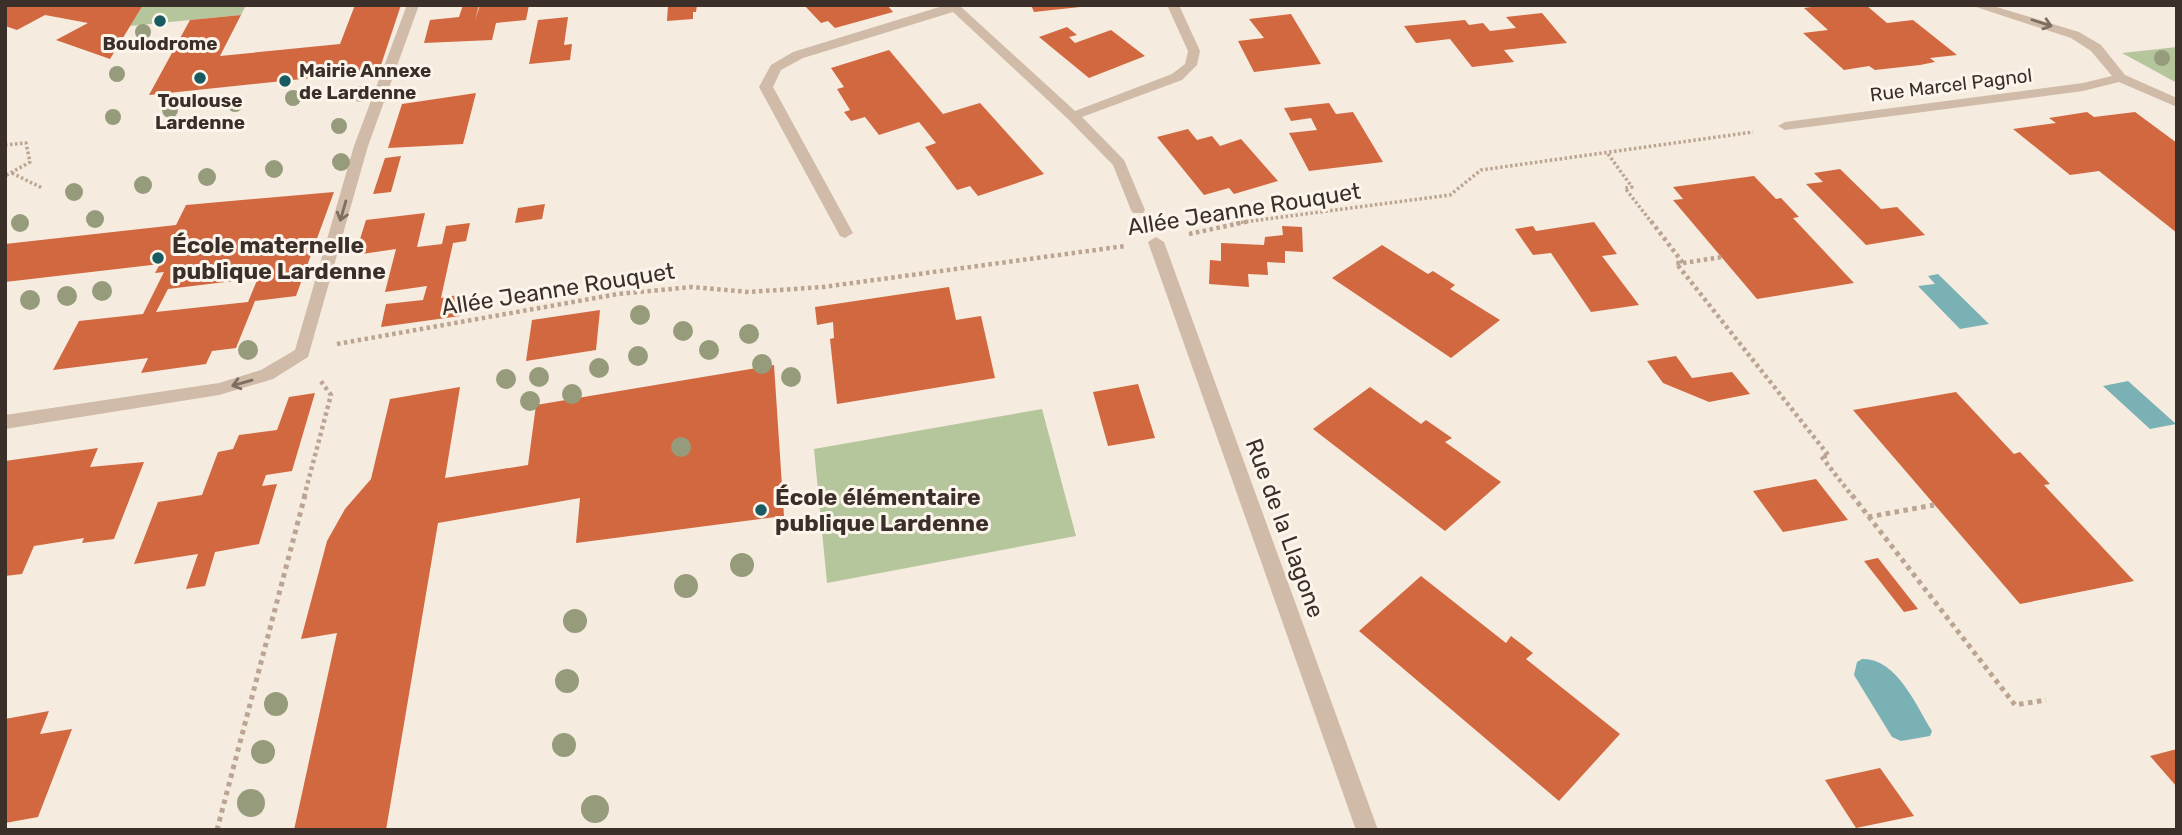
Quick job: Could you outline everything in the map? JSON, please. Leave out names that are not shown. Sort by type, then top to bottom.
[{"type":"street","points":[[5,422],[219,389],[267,375],[302,353],[361,146],[413,5]]},
{"type":"street","points":[[1073,116],[1177,77],[1191,65],[1194,51],[1173,5]]},
{"type":"street","points":[[1976,5],[2075,35],[2096,48],[2120,78],[2177,103]]},
{"type":"street","points":[[845,233],[766,87],[776,68],[798,55],[954,6],[1073,116],[1119,163],[1138,210]]},
{"type":"street","name":"Rue Marcel Pagnol","points":[[1786,126],[2083,87],[2120,78]]},
{"type":"street","name":"Rue de la Llagone","points":[[1156,242],[1367,830]]},
{"type":"path","name":"Allée Jeanne Rouquet","points":[[302,353],[377,335],[618,294],[692,287],[749,292],[822,287],[1156,242],[1234,223],[1450,195],[1481,170],[1608,154],[1786,126]]},
{"type":"path","points":[[5,145],[26,143],[30,162],[5,176]]},
{"type":"path","points":[[1608,154],[1633,187],[1625,188],[1683,263]]},
{"type":"path","points":[[12,172],[42,188]]},
{"type":"path","points":[[1722,257],[1676,264],[1829,456],[1821,456],[2015,705],[2046,699]]},
{"type":"path","points":[[217,830],[331,395],[302,353]]},
{"type":"path","points":[[1868,517],[1934,505]]},
{"type":"green space","name":"Boulodrome","points":[[143,5],[246,5],[241,15],[130,26]]},
{"type":"green space","points":[[2177,47],[2177,83],[2122,53]]},
{"type":"green space","points":[[1042,409],[1076,536],[827,583],[814,449]]},
{"type":"water","points":[[1938,274],[1989,324],[1960,329],[1918,286],[1935,284],[1928,276]]},
{"type":"water","points":[[2128,381],[2176,424],[2150,429],[2103,386]]},
{"type":"water","points":[[1862,659],[1885,666],[1904,685],[1932,731],[1930,736],[1901,741],[1892,737],[1854,675],[1857,662]]},
{"type":"building","points":[[5,5],[143,5],[110,59],[56,40],[88,23],[45,15],[17,30],[5,26]]},
{"type":"building","points":[[355,5],[401,5],[379,71],[149,95],[190,20],[241,15],[220,56],[340,44]]},
{"type":"building","points":[[463,5],[479,5],[475,20],[480,5],[529,5],[526,20],[496,23],[492,40],[424,43],[430,20],[459,17]]},
{"type":"building","points":[[668,5],[697,5],[693,19],[667,21]]},
{"type":"building","points":[[804,5],[887,5],[893,12],[835,28],[828,21],[821,23]]},
{"type":"building","points":[[1031,5],[1080,5],[1080,7],[1034,12]]},
{"type":"building","points":[[1866,5],[1887,23],[1913,20],[1957,55],[1930,58],[1935,62],[1920,65],[1875,70],[1869,66],[1844,70],[1803,33],[1828,30],[1804,8]]},
{"type":"building","points":[[1542,13],[1567,43],[1504,50],[1514,62],[1472,67],[1450,39],[1416,43],[1404,26],[1465,20],[1469,25],[1483,23],[1490,31],[1516,28],[1506,17]]},
{"type":"building","points":[[1291,14],[1321,64],[1254,72],[1238,41],[1264,38],[1249,19]]},
{"type":"building","points":[[568,17],[564,45],[572,44],[570,60],[529,64],[538,20]]},
{"type":"building","points":[[1067,27],[1077,35],[1069,37],[1075,43],[1111,30],[1145,56],[1089,78],[1039,37]]},
{"type":"building","points":[[889,50],[943,114],[980,103],[1044,174],[978,196],[970,186],[957,190],[925,147],[936,143],[919,122],[879,135],[865,117],[851,121],[844,112],[850,110],[837,89],[844,87],[831,68]]},
{"type":"building","points":[[476,93],[463,144],[388,148],[402,104]]},
{"type":"building","points":[[1329,103],[1336,114],[1353,112],[1383,162],[1309,171],[1289,133],[1317,130],[1311,118],[1291,121],[1284,108]]},
{"type":"building","points":[[2087,112],[2094,117],[2135,112],[2177,143],[2177,233],[2099,171],[2070,175],[2013,129],[2056,123],[2049,118]]},
{"type":"building","points":[[1188,129],[1197,140],[1212,136],[1220,146],[1241,139],[1278,181],[1234,194],[1229,188],[1204,195],[1157,137]]},
{"type":"building","points":[[401,156],[391,192],[373,194],[385,158]]},
{"type":"building","points":[[1840,169],[1881,209],[1897,207],[1925,235],[1866,245],[1806,184],[1823,182],[1814,173]]},
{"type":"building","points":[[1754,176],[1776,199],[1781,198],[1799,217],[1793,218],[1854,283],[1757,299],[1673,200],[1683,199],[1673,187]]},
{"type":"building","points":[[334,192],[296,296],[255,301],[236,348],[212,351],[206,364],[141,373],[148,358],[53,370],[79,321],[143,314],[164,272],[155,273],[160,264],[5,282],[5,244],[176,225],[186,205]],"holes":[[[258,278],[248,302],[156,312],[168,289]]]},
{"type":"building","points":[[545,204],[542,219],[515,223],[518,208]]},
{"type":"building","points":[[425,213],[417,247],[442,244],[446,226],[470,223],[466,241],[453,243],[441,298],[464,294],[460,316],[381,327],[386,304],[423,300],[427,286],[385,292],[396,249],[355,255],[366,220]]},
{"type":"building","points":[[1594,222],[1617,254],[1602,256],[1639,305],[1591,312],[1551,253],[1533,255],[1515,229],[1533,226],[1536,231]]},
{"type":"building","points":[[1282,226],[1302,227],[1303,252],[1285,251],[1285,263],[1267,262],[1268,275],[1248,274],[1249,287],[1209,284],[1210,260],[1221,261],[1221,243],[1264,245],[1265,237],[1283,235]]},
{"type":"building","points":[[1382,245],[1428,274],[1433,271],[1455,285],[1450,289],[1500,320],[1451,358],[1332,278]]},
{"type":"building","points":[[949,287],[956,320],[981,316],[995,378],[837,404],[830,339],[834,338],[833,322],[817,325],[815,307]]},
{"type":"building","points":[[600,310],[596,350],[526,361],[532,320]]},
{"type":"building","points":[[1676,356],[1692,378],[1732,372],[1750,394],[1709,402],[1663,383],[1647,361]]},
{"type":"building","points":[[774,365],[784,516],[576,543],[580,498],[438,523],[386,830],[294,830],[337,633],[301,639],[327,541],[345,509],[371,479],[390,399],[460,387],[445,478],[528,465],[536,405]]},
{"type":"building","points":[[1138,384],[1155,438],[1108,446],[1093,392]]},
{"type":"building","points":[[1370,387],[1421,424],[1426,420],[1452,438],[1445,442],[1501,482],[1445,531],[1313,429]]},
{"type":"building","points":[[1956,392],[2014,454],[2020,452],[2050,484],[2044,485],[2134,581],[2020,604],[1853,410]]},
{"type":"building","points":[[315,393],[292,471],[266,475],[262,486],[277,484],[259,544],[215,552],[205,586],[186,589],[198,554],[134,564],[158,502],[202,495],[218,452],[233,449],[239,435],[277,430],[289,397]]},
{"type":"building","points":[[98,448],[90,467],[144,462],[114,539],[82,543],[84,538],[34,546],[22,574],[5,576],[5,461]]},
{"type":"building","points":[[1816,479],[1848,520],[1783,532],[1753,491]]},
{"type":"building","points":[[1878,558],[1918,609],[1904,612],[1864,561]]},
{"type":"building","points":[[1421,576],[1506,643],[1511,636],[1533,653],[1526,659],[1620,734],[1559,801],[1359,631]]},
{"type":"building","points":[[49,711],[40,734],[72,729],[38,817],[5,823],[5,719]]},
{"type":"building","points":[[2177,749],[2177,787],[2150,756]]},
{"type":"building","points":[[1880,768],[1914,816],[1856,828],[1825,780]]},
{"type":"place","name":"Boulodrome","points":[[160,21]]},
{"type":"place","name":"Toulouse Lardenne","points":[[200,78]]},
{"type":"place","name":"Mairie Annexe de Lardenne","points":[[285,81]]},
{"type":"place","name":"École maternelle publique Lardenne","points":[[158,258]]},
{"type":"place","name":"École élémentaire publique Lardenne","points":[[761,510]]}]
